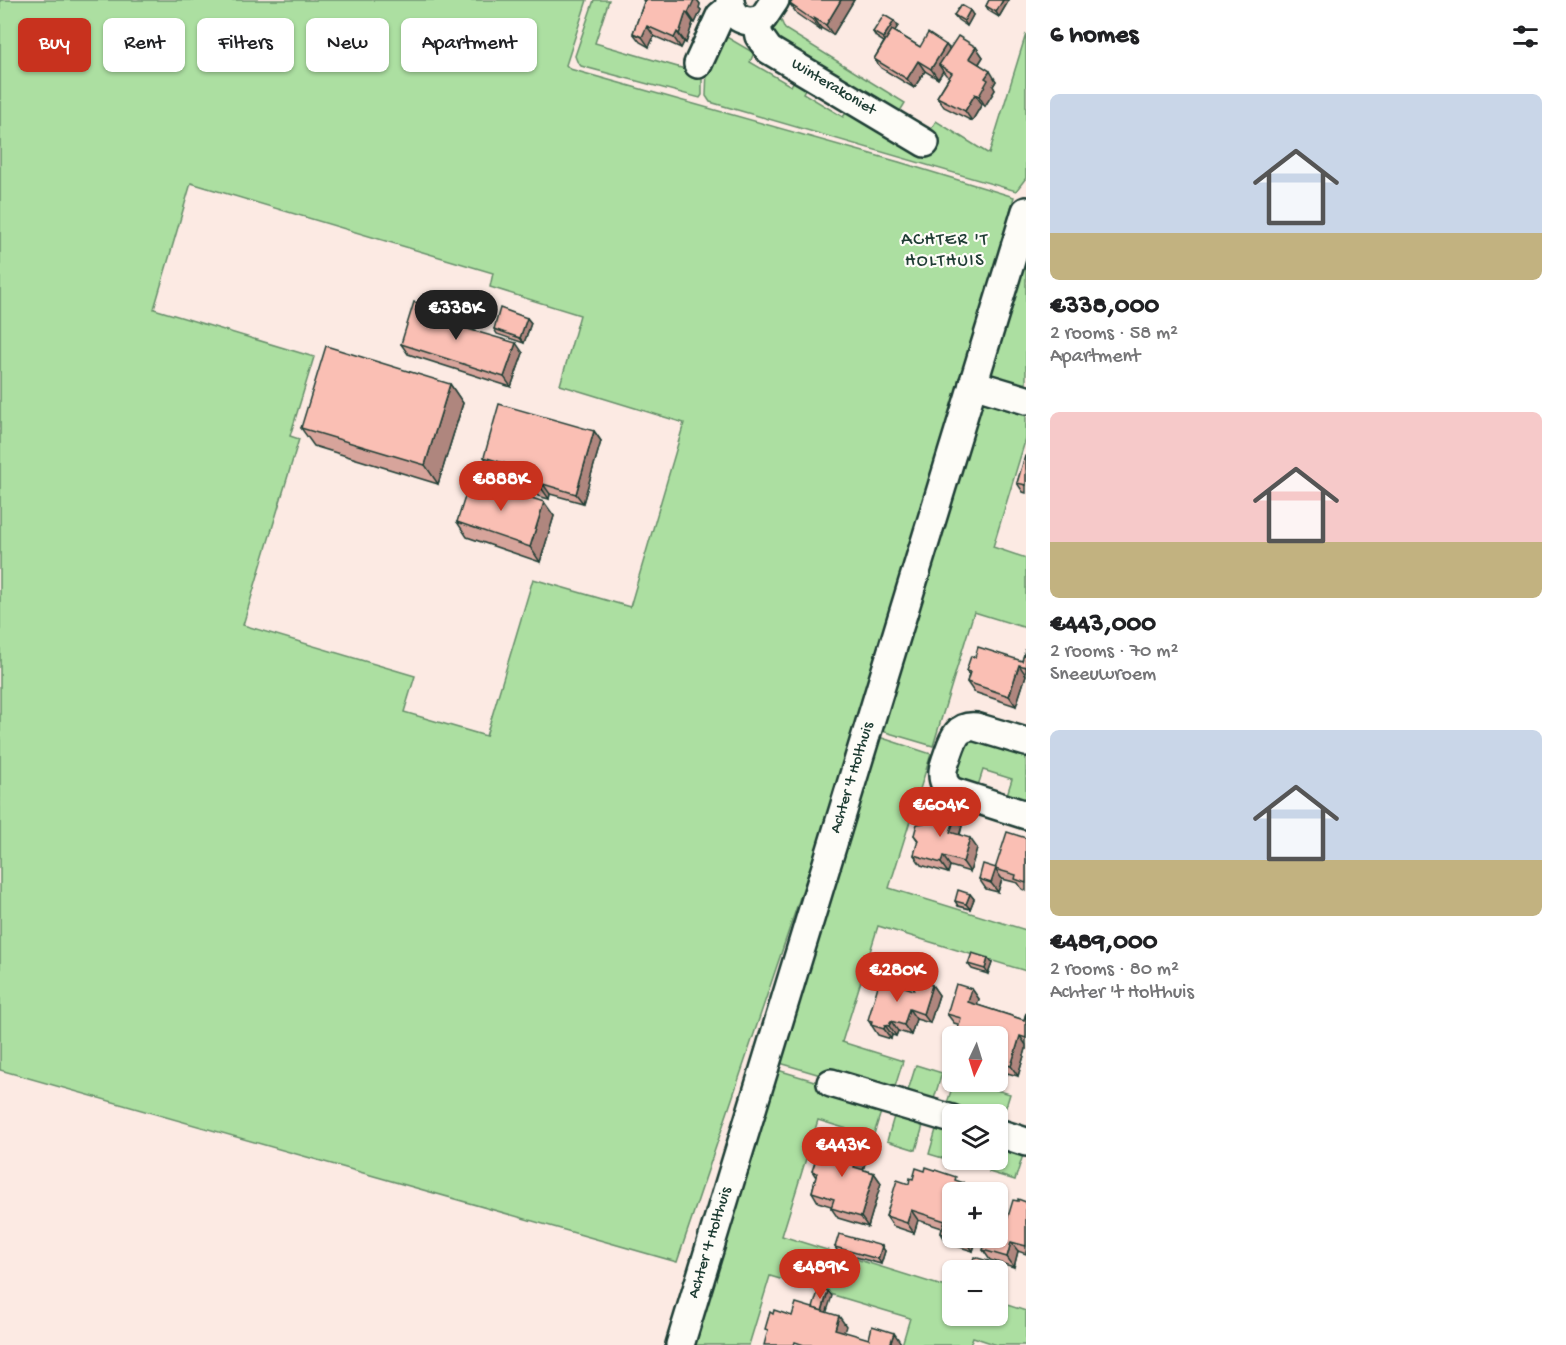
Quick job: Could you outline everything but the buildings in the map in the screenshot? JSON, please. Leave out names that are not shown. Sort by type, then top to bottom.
[{"type":"street","points":[[698,64],[720,16],[730,4],[735,15],[742,20],[756,21],[763,18],[775,0]]},
{"type":"street","name":"Winterakoniet","points":[[756,21],[759,36],[769,50],[925,143]]},
{"type":"street","name":"Achter 't Holthuis","points":[[680,1345],[1026,211]]},
{"type":"street","points":[[973,384],[1026,400]]},
{"type":"street","points":[[1026,742],[976,727],[969,726],[961,729],[952,741],[942,777],[945,785],[951,791],[1026,815]]},
{"type":"street","points":[[831,1083],[942,1116]]},
{"type":"street","points":[[1008,1136],[1026,1142]]},
{"type":"green space","points":[[0,0],[587,0],[566,65],[570,69],[1014,197],[954,418],[874,678],[677,1262],[0,1070]],"holes":[[[191,183],[493,273],[490,287],[580,315],[560,385],[684,423],[630,607],[533,579],[486,736],[404,712],[415,676],[243,625],[299,439],[290,436],[314,357],[154,309]]]},
{"type":"green space","points":[[594,0],[609,0],[595,43],[685,69],[688,64],[702,70],[700,98],[581,66],[575,56]]},
{"type":"green space","points":[[779,16],[785,29],[905,103],[897,116],[771,36],[771,27]]},
{"type":"green space","points":[[1026,34],[1026,178],[1016,191],[710,102],[706,96],[707,67],[725,36],[754,53],[750,62],[791,86],[796,77],[807,85],[803,93],[843,117],[849,109],[928,134],[936,121],[989,154]]},
{"type":"green space","points":[[1026,230],[1026,390],[982,376]]},
{"type":"green space","points":[[978,394],[1026,409],[1026,438],[993,547],[1026,558],[1026,628],[974,612],[933,746],[875,729]]},
{"type":"green space","points":[[873,735],[931,754],[889,888],[1026,930],[1026,971],[878,926],[842,1042],[903,1061],[894,1090],[834,1079],[773,1061]]},
{"type":"green space","points":[[969,739],[1026,753],[1026,804],[1006,798],[1012,779],[983,770],[977,789],[956,779],[958,758]]},
{"type":"green space","points":[[916,1065],[942,1073],[933,1102],[907,1094]]},
{"type":"green space","points":[[771,1068],[831,1086],[882,1109],[873,1137],[818,1120],[782,1236],[942,1286],[942,1326],[1008,1326],[1008,1305],[1026,1311],[1026,1345],[997,1345],[973,1337],[970,1345],[902,1345],[910,1318],[770,1276],[749,1345],[686,1345]]},
{"type":"green space","points":[[951,1092],[1010,1094],[1007,1104],[947,1104]]},
{"type":"green space","points":[[895,1113],[924,1122],[916,1150],[887,1141]]},
{"type":"green space","points":[[937,1126],[942,1128],[942,1158],[929,1154]]},
{"type":"green space","points":[[1008,1147],[1024,1152],[1015,1180],[989,1172],[990,1170],[1008,1170]]},
{"type":"district","name":"ACHTER 'T HOLTHUIS","points":[[945,250]]}]
